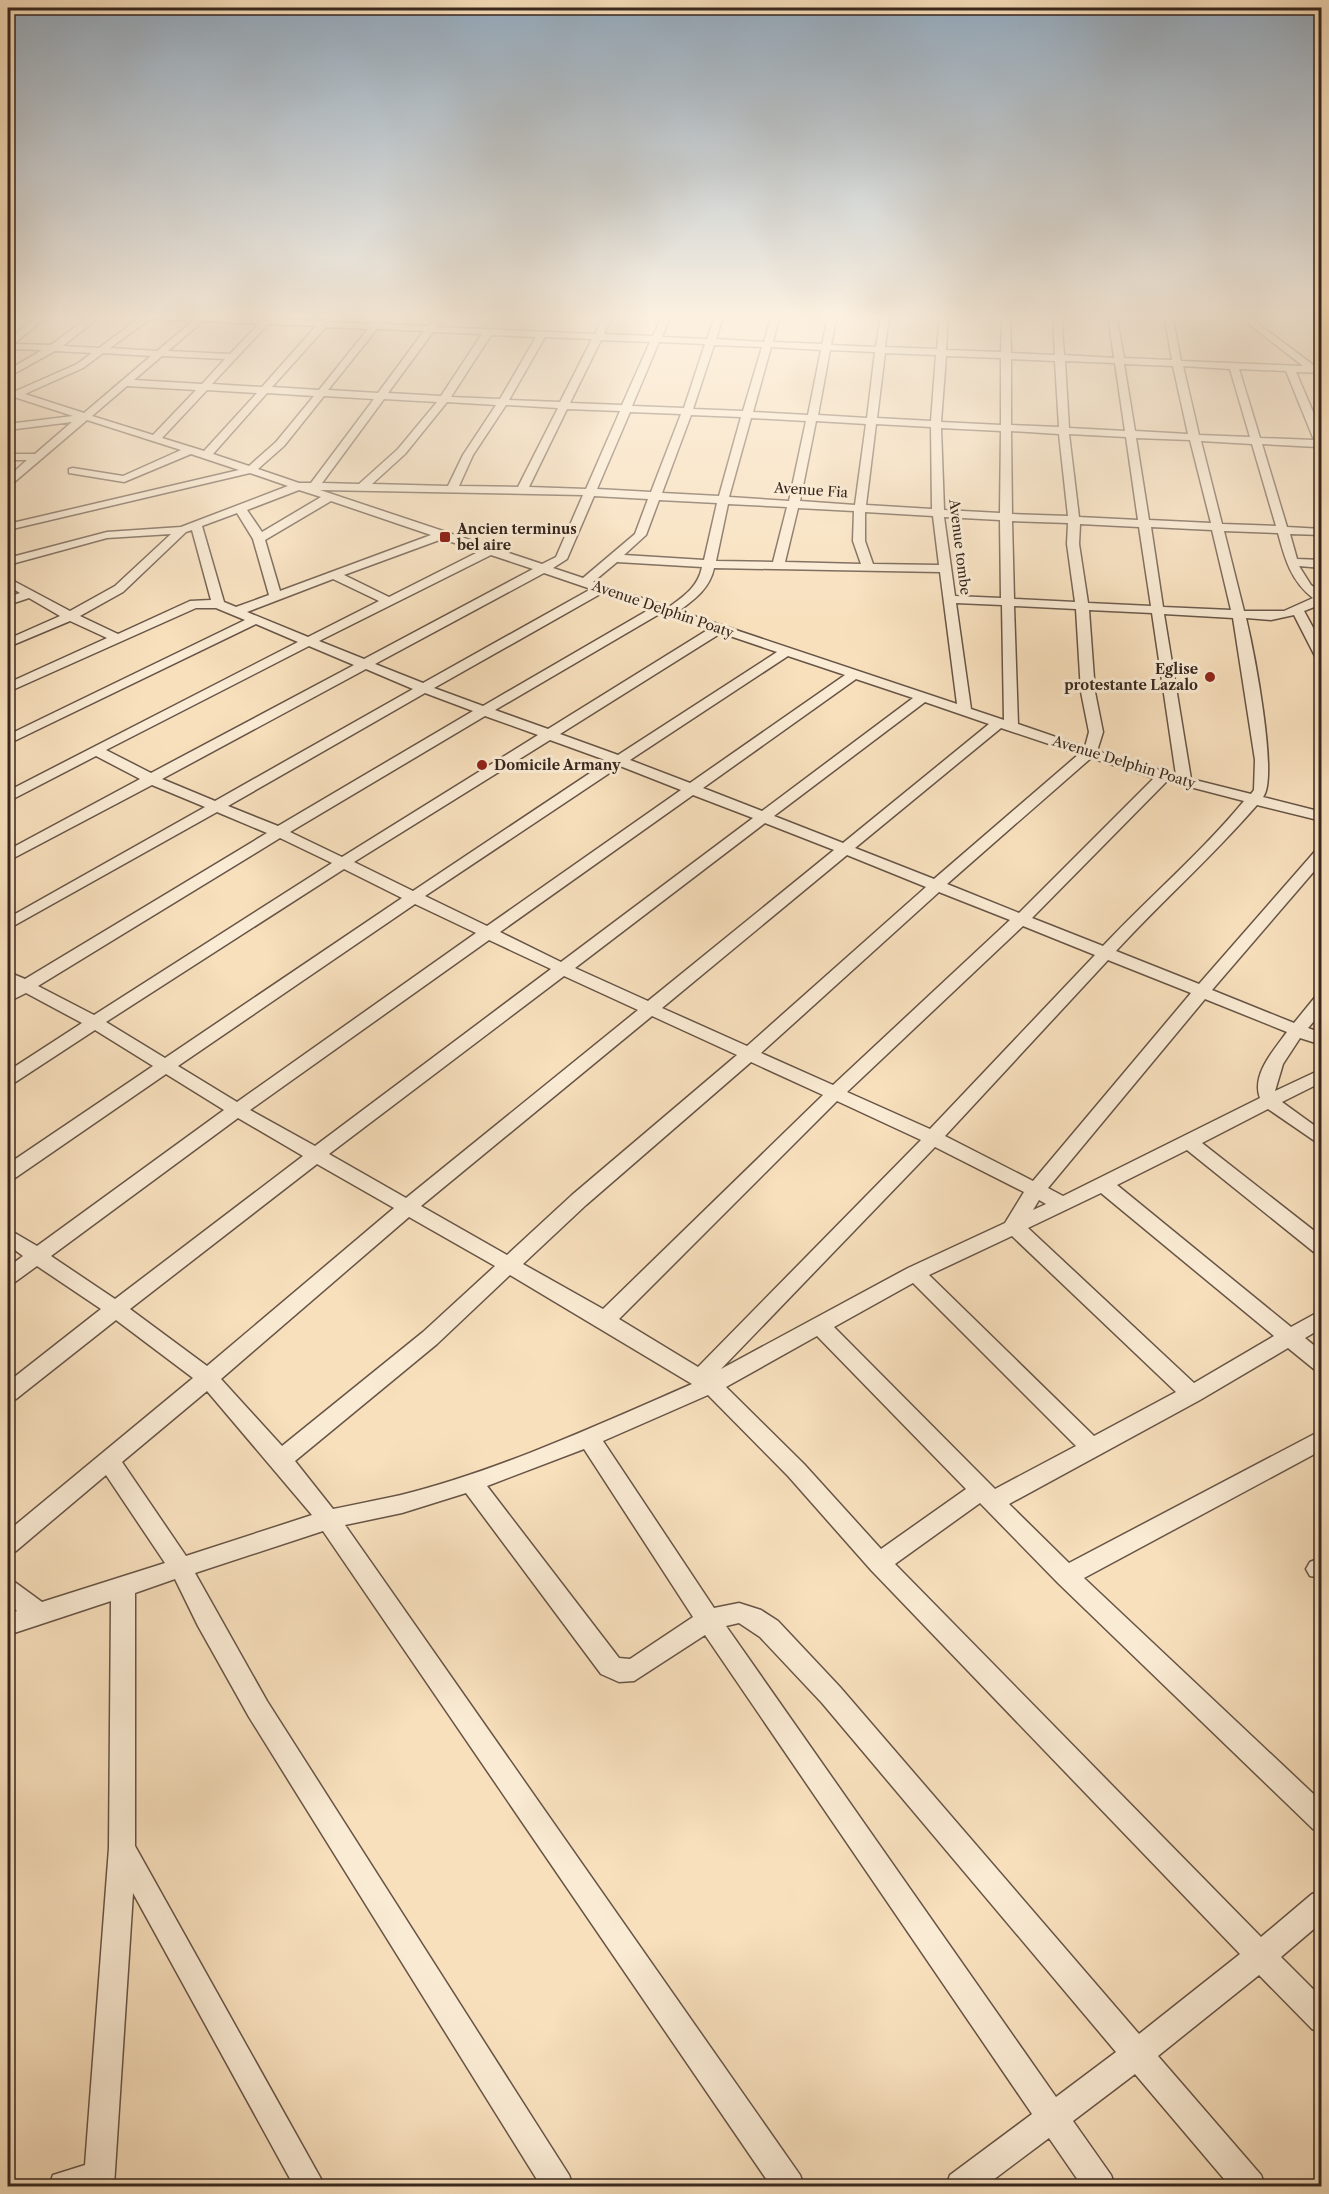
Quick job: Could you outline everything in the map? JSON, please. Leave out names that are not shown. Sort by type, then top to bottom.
[{"type":"street","points":[[156,439],[176,416]]},
{"type":"street","points":[[206,455],[242,416]]},
{"type":"street","points":[[8,527],[251,470],[280,444],[303,416]]},
{"type":"street","points":[[314,486],[367,416]]},
{"type":"street","points":[[362,488],[410,445],[433,416]]},
{"type":"street","points":[[452,489],[468,455],[493,416]]},
{"type":"street","points":[[522,490],[559,416]]},
{"type":"street","points":[[8,856],[561,559],[623,416]]},
{"type":"street","points":[[585,582],[616,558],[640,535],[685,416]]},
{"type":"street","points":[[8,997],[373,776],[699,589],[709,564],[723,500],[748,416]]},
{"type":"street","points":[[777,416],[1321,445],[1309,416]]},
{"type":"street","points":[[868,567],[859,540],[860,508],[872,416]]},
{"type":"street","name":"Avenue tombe","points":[[937,416],[938,513],[965,712]]},
{"type":"street","points":[[8,1544],[208,1378],[409,1206],[843,851],[1005,725],[1009,602],[1006,416]]},
{"type":"street","points":[[281,1460],[430,1338],[579,1200],[1089,753],[1095,742],[1096,732],[1088,692],[1082,605],[1073,544],[1074,521],[1067,478],[1064,416]]},
{"type":"street","points":[[1127,416],[1159,610],[1184,781]]},
{"type":"street","points":[[705,1382],[1106,954],[1256,800],[1263,779],[1262,760],[1239,615],[1188,416]]},
{"type":"street","points":[[951,599],[1280,616],[1321,599],[1298,577],[1292,562],[1248,416]]},
{"type":"street","points":[[8,427],[85,417]]},
{"type":"street","points":[[8,482],[85,417]]},
{"type":"street","name":"Avenue Delphin Poaty","points":[[85,417],[444,534],[1089,753],[1164,776],[1322,817]]},
{"type":"street","points":[[778,565],[794,504],[811,418]]},
{"type":"street","points":[[73,471],[124,479],[190,450]]},
{"type":"street","points":[[8,457],[36,457]]},
{"type":"street","points":[[8,561],[107,535],[142,531],[182,531],[299,486]]},
{"type":"street","name":"Avenue Fia","points":[[299,486],[589,492],[1074,521],[1322,532]]},
{"type":"street","points":[[259,539],[329,497]]},
{"type":"street","points":[[240,509],[247,516],[259,539],[276,597]]},
{"type":"street","points":[[196,526],[218,604]]},
{"type":"street","points":[[8,643],[99,602],[125,584],[182,531]]},
{"type":"street","points":[[237,611],[444,534]]},
{"type":"street","points":[[8,796],[310,640],[490,551]]},
{"type":"street","points":[[616,558],[709,564],[946,569]]},
{"type":"street","points":[[1292,562],[1322,564]]},
{"type":"street","points":[[334,575],[388,601]]},
{"type":"street","points":[[8,581],[70,616],[117,638]]},
{"type":"street","points":[[8,924],[602,588]]},
{"type":"street","points":[[8,601],[28,594]]},
{"type":"street","points":[[8,688],[194,604],[218,604],[425,689],[621,761],[1322,1040]]},
{"type":"street","points":[[1296,609],[1303,618],[1322,658]]},
{"type":"street","points":[[8,741],[256,619]]},
{"type":"street","points":[[8,1079],[260,915],[720,628]]},
{"type":"street","points":[[8,1173],[415,896],[788,650]]},
{"type":"street","points":[[8,1277],[237,1110],[490,934],[802,708],[856,673]]},
{"type":"street","points":[[8,1393],[234,1217],[923,697]]},
{"type":"street","points":[[95,750],[153,780],[281,833],[562,969],[933,1138],[1063,1204]]},
{"type":"street","points":[[605,1320],[760,1163],[963,970],[1021,919],[1115,822],[1164,776]]},
{"type":"street","points":[[1013,1226],[1035,1191],[1322,852]]},
{"type":"street","points":[[8,977],[95,1023],[237,1110],[510,1264],[705,1382],[796,1470],[879,1563],[1322,2019]]},
{"type":"street","points":[[1322,999],[1266,1077],[1265,1088],[1269,1100],[1322,1140]]},
{"type":"street","points":[[8,1624],[329,1519],[402,1504],[471,1482],[589,1438],[819,1325],[915,1273],[1063,1204],[1322,1075]]},
{"type":"street","points":[[1189,1142],[1322,1248]]},
{"type":"street","points":[[1103,1184],[1322,1364]]},
{"type":"street","points":[[1013,1226],[1192,1394]]},
{"type":"street","points":[[8,1236],[117,1310],[208,1378],[281,1460],[329,1519],[789,2187]]},
{"type":"street","points":[[915,1273],[1091,1447]]},
{"type":"street","points":[[879,1563],[989,1495],[1091,1447],[1192,1394],[1322,1318]]},
{"type":"street","points":[[819,1325],[909,1418],[989,1495],[1066,1576],[1322,1820]]},
{"type":"street","points":[[589,1438],[708,1620],[1100,2187]]},
{"type":"street","points":[[1066,1576],[1322,1440]]},
{"type":"street","points":[[109,1461],[182,1568],[206,1619],[258,1709],[558,2187]]},
{"type":"street","points":[[471,1482],[610,1666],[620,1671],[634,1670],[708,1620],[739,1613],[753,1617],[769,1629],[831,1695],[1250,2187]]},
{"type":"street","points":[[64,2187],[100,2181],[122,1848],[123,1588]]},
{"type":"street","points":[[8,1590],[40,1615]]},
{"type":"street","points":[[122,1848],[310,2187]]},
{"type":"street","points":[[961,2187],[1191,2013],[1322,1904]]},
{"type":"place","name":"Ancien terminus bel aire","points":[[445,537]]},
{"type":"place","name":"Eglise protestante Lazalo","points":[[1210,677]]},
{"type":"place","name":"Domicile Armany","points":[[482,765]]}]
